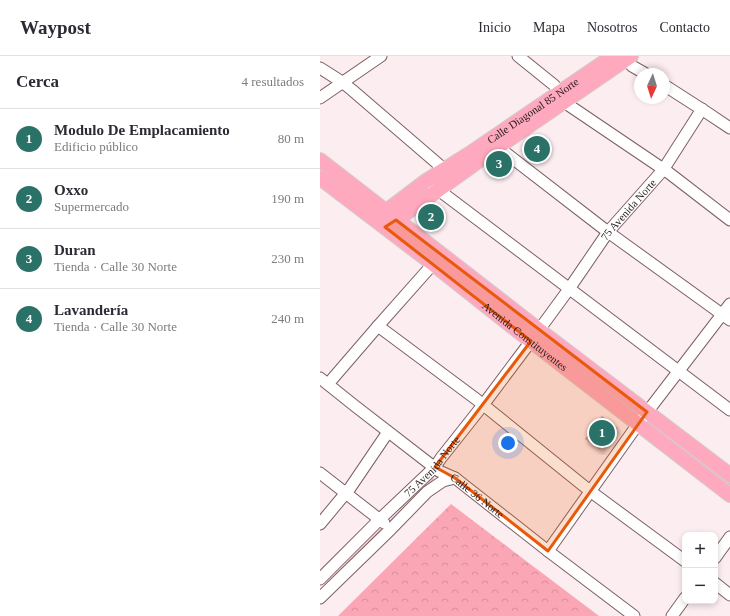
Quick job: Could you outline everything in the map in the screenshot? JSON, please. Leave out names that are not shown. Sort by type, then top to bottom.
[{"type":"main road","name":"Calle Diagonal 85 Norte","points":[[391,223],[432,185],[445,170],[623,57]]},
{"type":"main road","name":"Calle Diagonal 85 Norte","points":[[379,215],[498,147],[562,97]]},
{"type":"main road","name":"Avenida Constituyentes","points":[[320,160],[379,215]]},
{"type":"main road","name":"Avenida Constituyentes","points":[[320,178],[391,223],[535,335],[638,424],[730,494]]},
{"type":"main road","name":"Avenida Constituyentes","points":[[391,223],[433,264],[514,328],[535,335],[647,412],[730,475]]},
{"type":"street","points":[[320,98],[381,56]]},
{"type":"street","points":[[518,56],[554,85],[562,97],[730,220]]},
{"type":"street","points":[[623,57],[636,68]]},
{"type":"street","points":[[320,68],[342,82],[445,170]]},
{"type":"street","points":[[670,89],[730,128]]},
{"type":"street","name":"75 Avenida Norte","points":[[322,574],[435,467],[569,289],[608,232],[663,170],[702,109]]},
{"type":"street","points":[[498,147],[608,232],[726,317]]},
{"type":"street","points":[[432,185],[730,410]]},
{"type":"street","points":[[324,381],[378,326],[433,264]]},
{"type":"street","points":[[548,552],[647,412],[679,371],[726,317],[730,304]]},
{"type":"street","points":[[378,326],[483,405],[590,491],[682,559]]},
{"type":"street","name":"Calle 36 Norte","points":[[324,381],[439,471],[455,478],[548,552],[634,616]]},
{"type":"street","points":[[320,524],[350,488],[388,432]]},
{"type":"street","points":[[320,473],[391,529]]},
{"type":"street","name":"75 Avenida Norte","points":[[320,598],[427,492],[443,481],[455,478]]},
{"type":"street","points":[[718,554],[730,537]]},
{"type":"street","points":[[718,585],[730,594]]},
{"type":"street","points":[[672,616],[682,602]]},
{"type":"highlighted area","points":[[396,220],[647,412],[548,551],[455,478],[435,467],[531,341],[385,227]]},
{"type":"green space","points":[[647,421],[650,421],[730,482],[730,488],[647,424]]},
{"type":"green space","points":[[433,478],[434,479],[391,521],[390,520]]},
{"type":"green space","points":[[451,504],[599,616],[338,616]]},
{"type":"green space","points":[[380,529],[382,530],[320,592],[320,589]]},
{"type":"building","points":[[602,416],[618,428],[601,451],[585,439]]},
{"type":"place","name":"Lavandería","points":[[537,149]]},
{"type":"place","name":"Duran","points":[[499,164]]},
{"type":"place","name":"Oxxo","points":[[431,217]]},
{"type":"place","name":"Modulo De Emplacamiento","points":[[602,433]]}]
